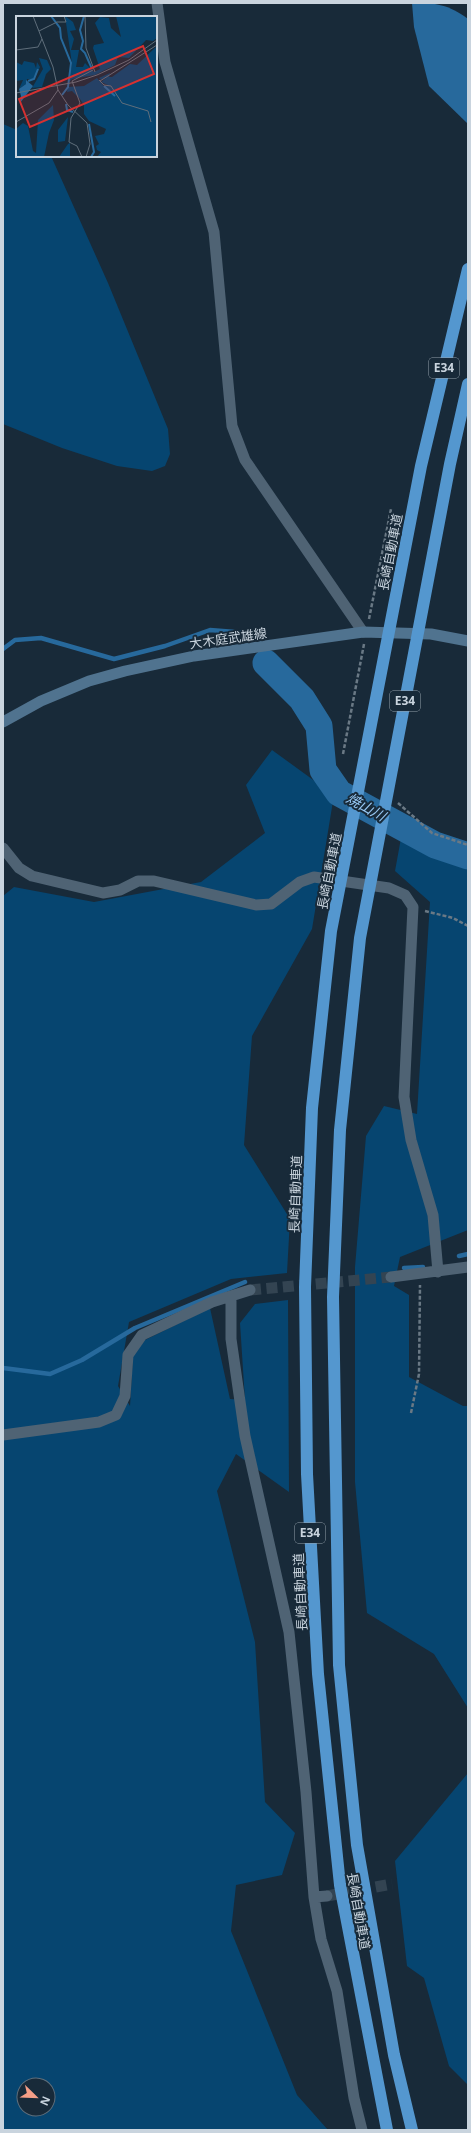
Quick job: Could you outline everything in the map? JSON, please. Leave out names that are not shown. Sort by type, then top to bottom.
[{"type":"highway","name":"長崎自動車道","points":[[387,2130],[340,1886],[318,1674],[307,1474],[305,1287],[312,1108],[331,931],[421,466],[468,269]]},
{"type":"highway","name":"長崎自動車道","points":[[412,2130],[394,2055],[357,1846],[339,1665],[333,1297],[340,1130],[360,938],[450,464],[468,384]]},
{"type":"main road","name":"大木庭武雄線","points":[[3,722],[41,700],[89,681],[125,671],[194,656],[363,632],[431,634],[468,641]]},
{"type":"street","points":[[157,3],[165,62],[214,232],[232,426],[245,460],[363,632]]},
{"type":"street","points":[[3,848],[19,868],[32,876],[103,893],[120,890],[138,881],[154,881],[256,904],[271,904],[300,882],[314,877],[389,888],[405,895],[413,907],[404,1097],[411,1140],[433,1215],[438,1272]]},
{"type":"street","points":[[391,1277],[468,1267]]},
{"type":"street","points":[[3,1435],[99,1422],[116,1415],[125,1396],[128,1355],[142,1335],[212,1302],[250,1290]]},
{"type":"street","points":[[231,1297],[231,1339],[244,1436],[288,1632],[306,1792],[314,1897],[321,1939],[338,1991],[354,2098],[362,2130]]},
{"type":"street","points":[[314,1897],[327,1896]]},
{"type":"path","points":[[399,795],[398,803],[432,833],[468,845]]},
{"type":"path","points":[[413,907],[452,918],[468,926]]},
{"type":"path","points":[[411,1413],[419,1374],[420,1274]]},
{"type":"shaded area","points":[[412,3],[442,5],[454,10],[468,19],[468,124],[429,86],[414,27]]},
{"type":"shaded area","points":[[3,124],[16,130],[16,157],[51,157],[108,283],[168,429],[170,454],[165,466],[152,471],[117,466],[62,448],[3,424]]},
{"type":"shaded area","points":[[272,750],[334,795],[312,929],[252,1036],[244,1145],[290,1219],[287,1273],[231,1279],[129,1322],[118,1386],[130,1406],[133,1356],[145,1340],[210,1308],[230,1399],[245,1400],[240,1323],[255,1304],[288,1300],[289,1492],[236,1454],[217,1491],[255,1642],[265,1802],[295,1833],[282,1875],[236,1885],[231,1931],[297,2095],[328,2130],[3,2130],[3,896],[14,887],[94,902],[201,882],[265,833],[246,785]]},
{"type":"shaded area","points":[[401,838],[468,861],[468,1230],[400,1257],[394,1286],[409,1295],[409,1377],[463,1406],[468,1406],[468,1708],[434,1654],[367,1613],[355,1482],[355,1267],[366,1136],[384,1106],[417,1114],[430,902],[395,871]]},
{"type":"shaded area","points":[[468,1773],[468,2085],[449,2066],[424,1978],[407,1966],[395,1861]]},
{"type":"waterway","points":[[3,649],[15,640],[41,638],[114,659],[165,646],[210,630],[248,633]]},
{"type":"waterway","name":"焼山川","points":[[266,663],[302,699],[319,726],[323,770],[339,793],[435,845],[468,856]]},
{"type":"waterway","points":[[459,1256],[468,1254]]},
{"type":"waterway","points":[[404,1268],[423,1267]]},
{"type":"waterway","points":[[3,1368],[50,1374],[82,1360],[135,1328],[245,1282]]},
{"type":"tunnel","points":[[250,1290],[391,1277]]},
{"type":"tunnel","points":[[327,1896],[392,1884]]}]
